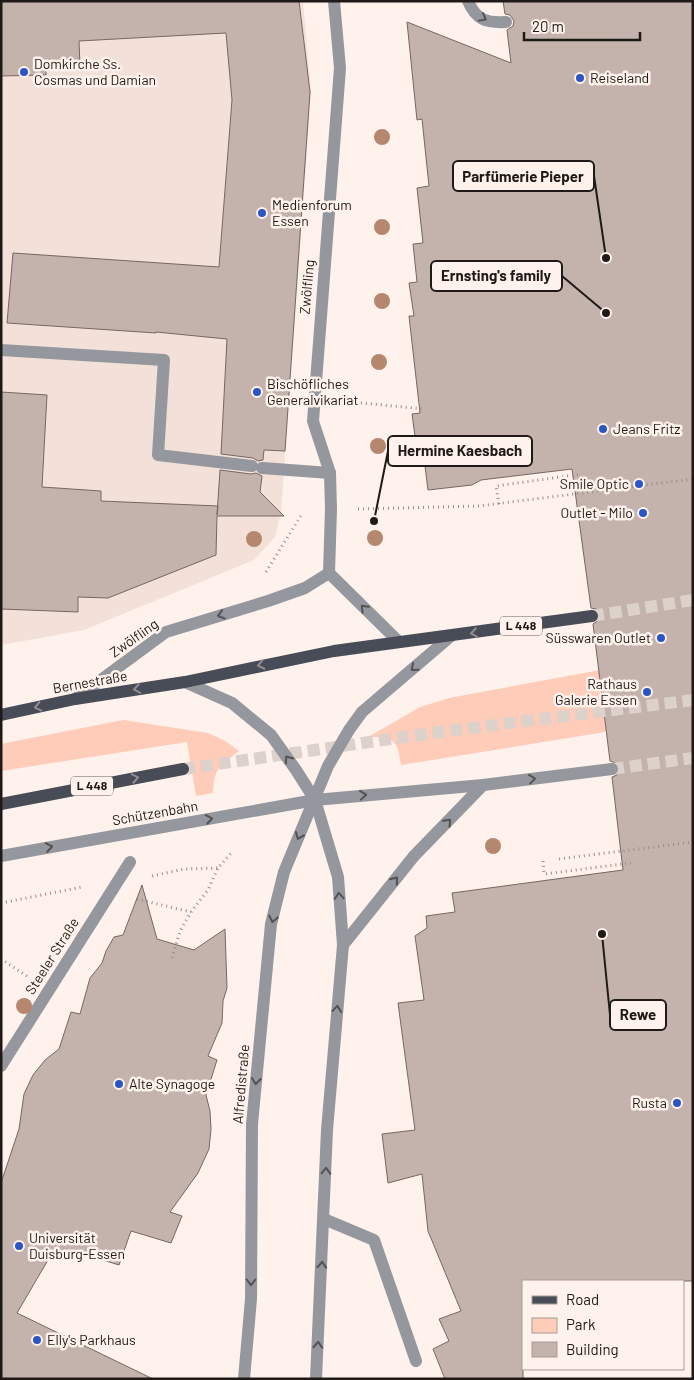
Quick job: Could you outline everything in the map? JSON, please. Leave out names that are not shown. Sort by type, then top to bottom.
[{"type":"main road","name":"L 448","points":[[185,682],[308,655],[592,616]]},
{"type":"main road","name":"Bernestraße","points":[[1,715],[75,699],[185,682]]},
{"type":"main road","name":"L 448","points":[[1,804],[183,769]]},
{"type":"street","name":"Zwölfling","points":[[75,699],[166,632],[295,592],[329,574],[330,473],[313,421],[340,68],[334,1]]},
{"type":"street","points":[[468,1],[472,10],[479,18],[492,23],[506,22]]},
{"type":"street","points":[[1,350],[164,360],[158,455],[257,467],[330,473]]},
{"type":"street","points":[[329,574],[399,642]]},
{"type":"street","points":[[314,800],[328,766],[362,712],[451,636]]},
{"type":"street","points":[[185,682],[232,703],[271,735],[296,770],[314,800],[338,877],[342,945],[327,1130],[316,1379]]},
{"type":"street","name":"Schützenbahn","points":[[1,856],[314,800],[483,785],[612,769]]},
{"type":"street","points":[[342,945],[414,856],[483,785]]},
{"type":"street","name":"Alfredistraße","points":[[241,1378],[251,1299],[252,1124],[271,924],[284,872],[314,800]]},
{"type":"street","name":"Steeler Straße","points":[[1,1066],[113,886],[130,862]]},
{"type":"street","points":[[324,1219],[374,1240],[416,1361]]},
{"type":"path","points":[[314,399],[424,409]]},
{"type":"path","points":[[499,504],[496,486],[582,474]]},
{"type":"path","points":[[264,577],[304,512],[331,509],[480,506],[693,479]]},
{"type":"path","points":[[558,859],[693,842]]},
{"type":"path","points":[[172,958],[180,931],[191,912],[208,890],[218,868],[232,852]]},
{"type":"path","points":[[543,861],[544,874],[631,863]]},
{"type":"path","points":[[1,903],[113,886],[184,869],[218,868]]},
{"type":"path","points":[[113,886],[191,912]]},
{"type":"shaded area","points":[[181,1],[303,1],[311,93],[281,512],[275,537],[254,560],[84,630],[1,645],[1,10]]},
{"type":"green space","points":[[693,653],[693,712],[599,733],[401,765],[397,746],[394,742],[386,738],[370,736],[420,707],[449,698]]},
{"type":"green space","points":[[123,720],[208,733],[225,741],[239,751],[219,768],[215,778],[213,793],[196,796],[187,742],[1,771],[1,744]]},
{"type":"building","points":[[1,1],[299,1],[310,92],[285,451],[264,450],[263,460],[258,461],[253,458],[221,454],[227,339],[156,332],[7,323],[13,253],[219,267],[232,100],[226,33],[79,41],[80,66],[46,68],[46,75],[1,76]]},
{"type":"building","name":"Rathaus Galerie Essen","points":[[503,1],[693,1],[693,1281],[522,1280],[523,1379],[445,1379],[433,1349],[449,1341],[439,1319],[461,1311],[428,1231],[422,1174],[388,1183],[382,1134],[415,1130],[398,1003],[424,1000],[415,936],[427,928],[426,916],[455,912],[452,893],[623,870],[612,777],[617,775],[620,768],[618,764],[610,761],[593,624],[599,620],[600,614],[596,609],[591,608],[572,469],[481,480],[472,485],[428,490],[424,458],[418,459],[412,414],[420,413],[409,316],[414,316],[409,283],[417,282],[413,244],[423,243],[417,188],[429,186],[422,119],[417,120],[407,22],[511,63],[507,30],[513,26],[514,21],[510,15],[505,14]]},
{"type":"building","points":[[1,392],[47,395],[42,487],[101,491],[101,501],[218,506],[220,470],[256,473],[262,476],[260,492],[284,516],[217,516],[216,555],[108,598],[78,597],[78,612],[1,609]]},
{"type":"building","name":"Alte Synagoge","points":[[142,885],[157,939],[194,950],[225,929],[227,988],[223,1001],[222,1023],[208,1056],[217,1060],[206,1095],[210,1111],[211,1129],[209,1149],[198,1173],[170,1212],[182,1216],[171,1243],[131,1231],[119,1265],[87,1255],[82,1259],[48,1260],[17,1313],[153,1379],[1,1379],[1,1183],[19,1129],[24,1094],[33,1075],[45,1060],[59,1049],[71,1012],[80,1014],[90,978],[102,963],[114,937],[123,935]]},
{"type":"tunnel","points":[[592,616],[693,600]]},
{"type":"tunnel","points":[[183,769],[439,732],[693,700]]},
{"type":"tunnel","points":[[612,769],[693,758]]},
{"type":"place","name":"Domkirche Ss. Cosmas und Damian","points":[[24,72]]},
{"type":"place","name":"Reiseland","points":[[580,78]]},
{"type":"place","name":"Medienforum Essen","points":[[262,213]]},
{"type":"place","name":"Parfümerie Pieper","points":[[606,258]]},
{"type":"place","name":"Ernsting's family","points":[[606,313]]},
{"type":"place","name":"Bischöfliches Generalvikariat","points":[[257,392]]},
{"type":"place","name":"Jeans Fritz","points":[[603,429]]},
{"type":"place","name":"Smile Optic","points":[[639,484]]},
{"type":"place","name":"Outlet - Milo","points":[[643,513]]},
{"type":"place","name":"Hermine Kaesbach","points":[[374,521]]},
{"type":"place","name":"Süsswaren Outlet","points":[[661,638]]},
{"type":"place","name":"Rathaus Galerie Essen","points":[[647,692]]},
{"type":"place","name":"Rewe","points":[[602,934]]},
{"type":"place","name":"Alte Synagoge","points":[[119,1084]]},
{"type":"place","name":"Rusta","points":[[677,1103]]},
{"type":"place","name":"Universität Duisburg-Essen","points":[[19,1246]]},
{"type":"place","name":"Elly's Parkhaus","points":[[37,1340]]}]
